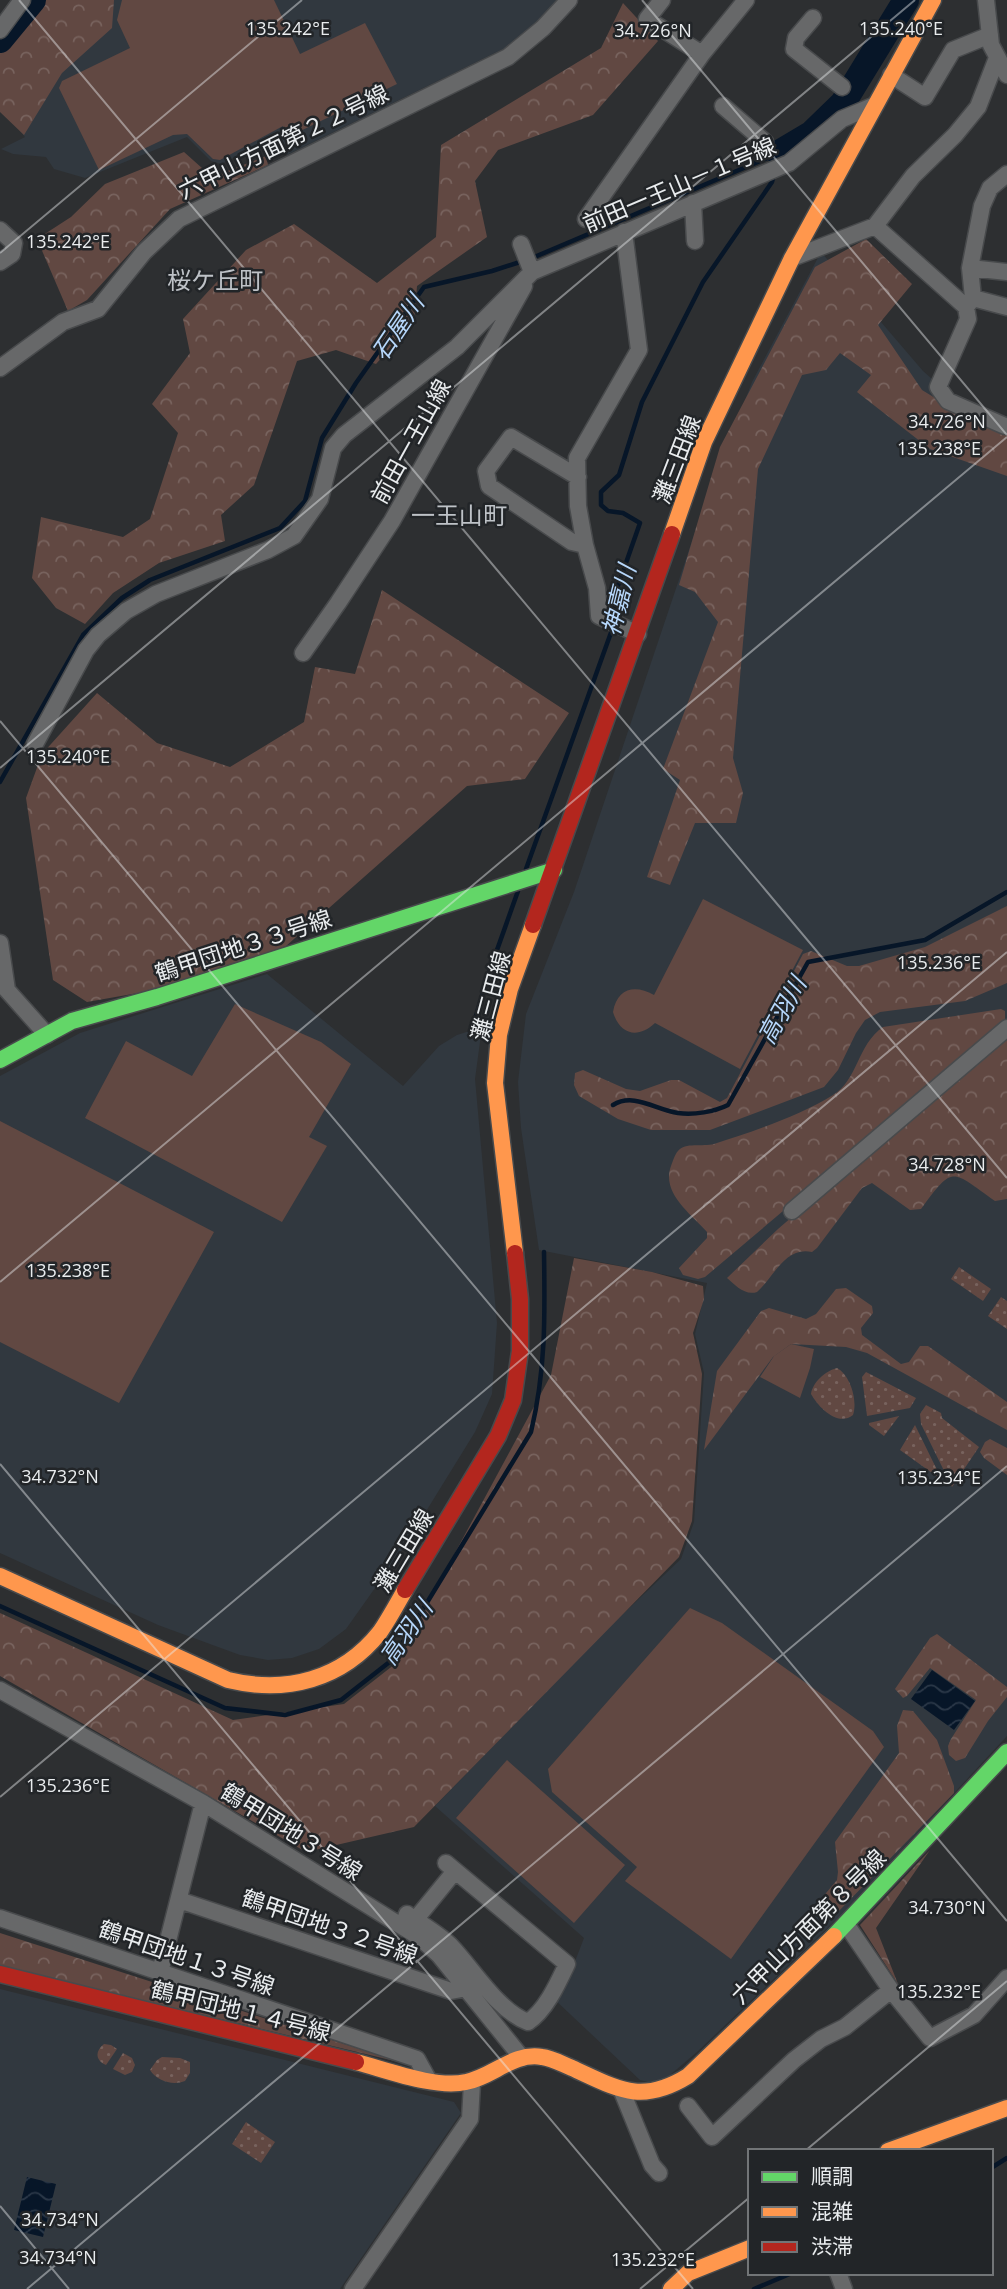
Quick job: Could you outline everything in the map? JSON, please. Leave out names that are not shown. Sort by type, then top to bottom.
[{"type":"main road","name":"灘三田線","points":[[0,1576],[228,1680],[250,1686],[305,1682],[336,1670],[362,1651],[381,1630],[498,1436],[513,1400],[520,1351],[520,1299],[495,1083],[499,1035],[510,989],[704,442],[792,258],[933,0]]},
{"type":"main road","name":"鶴甲団地３３号線","points":[[0,1060],[72,1021],[157,997],[554,870]]},
{"type":"main road","name":"六甲山方面第８号線","points":[[522,2058],[534,2055],[548,2058],[621,2089],[647,2094],[660,2092],[681,2081],[846,1924],[1007,1752]]},
{"type":"main road","name":"鶴甲団地１４号線","points":[[0,1973],[452,2085],[472,2083]]},
{"type":"main road","points":[[472,2083],[522,2058]]},
{"type":"main road","points":[[894,2149],[1007,2108]]},
{"type":"main road","points":[[671,2289],[688,2273],[748,2249]]},
{"type":"street","points":[[0,30],[22,0]]},
{"type":"street","name":"六甲山方面第２２号線","points":[[0,368],[63,322],[98,309],[144,252],[179,219],[508,57],[543,28],[569,0]]},
{"type":"street","points":[[662,0],[647,19],[702,54]]},
{"type":"street","points":[[586,219],[702,54],[746,0]]},
{"type":"street","points":[[986,0],[991,46],[1007,75]]},
{"type":"street","points":[[813,18],[796,38],[794,49],[842,87]]},
{"type":"street","points":[[891,75],[925,97],[953,50],[990,35]]},
{"type":"street","points":[[792,258],[875,226],[913,176],[956,135],[978,107],[997,58]]},
{"type":"street","points":[[723,106],[765,142]]},
{"type":"street","name":"前田一王山－１号線","points":[[532,272],[789,163],[842,119],[873,106]]},
{"type":"street","points":[[1005,426],[948,401],[938,387],[968,319],[970,268],[982,206],[990,188],[1007,174]]},
{"type":"street","points":[[694,203],[695,241]]},
{"type":"street","points":[[875,226],[970,303],[1007,307]]},
{"type":"street","points":[[0,230],[14,243],[12,254],[0,262]]},
{"type":"street","points":[[624,232],[639,350],[577,458],[578,506],[597,588],[599,616],[638,634]]},
{"type":"street","points":[[35,744],[86,650],[98,635],[126,611],[156,594],[268,550],[294,536],[320,499],[333,447],[344,435],[457,346],[532,272],[520,244]]},
{"type":"street","points":[[970,268],[1007,272]]},
{"type":"street","name":"前田一王山線","points":[[303,653],[392,521],[532,272]]},
{"type":"street","points":[[578,477],[511,437],[486,471],[489,486],[572,542],[585,545]]},
{"type":"street","points":[[0,943],[3,990],[47,1035]]},
{"type":"street","points":[[792,1210],[1007,1028]]},
{"type":"street","name":"鶴甲団地３号線","points":[[0,1690],[204,1802],[409,1923],[467,1988],[522,2058]]},
{"type":"street","points":[[160,1972],[204,1802]]},
{"type":"street","points":[[451,1867],[567,1964],[557,1985],[535,2017],[528,2022],[517,2018],[505,2008],[449,1944],[409,1923],[451,1867]]},
{"type":"street","name":"鶴甲団地３２号線","points":[[179,1900],[451,1991],[467,1988]]},
{"type":"street","name":"鶴甲団地１３号線","points":[[0,1918],[417,2059],[428,2079]]},
{"type":"street","points":[[846,1924],[891,1990],[929,2038],[974,2015],[1007,1978]]},
{"type":"street","points":[[688,2106],[712,2137],[794,2060],[821,2039],[845,2027],[891,1990]]},
{"type":"street","points":[[354,2289],[471,2119],[472,2083]]},
{"type":"street","points":[[621,2089],[652,2165],[659,2173]]},
{"type":"shaded area","points":[[59,0],[557,0],[505,48],[287,155],[277,137],[221,164],[211,161],[187,137],[85,178],[54,169],[46,157],[13,154],[1,149],[25,137],[5,112]]},
{"type":"shaded area","points":[[821,252],[923,371],[950,395],[1007,420],[1007,1736],[841,1915],[697,2052],[670,2075],[648,2082],[640,2080],[553,1998],[574,1964],[584,1938],[435,1806],[606,1630],[681,1559],[694,1522],[704,1373],[695,1334],[707,1283],[539,1250],[521,1128],[518,1082],[526,1014],[574,892],[699,520],[752,382]]},
{"type":"shaded area","points":[[267,974],[403,1086],[439,1046],[457,1035],[482,1027],[475,1079],[497,1323],[492,1394],[475,1432],[404,1547],[346,1629],[319,1649],[292,1658],[268,1660],[240,1655],[158,1625],[0,1553],[0,1076],[80,1033]]},
{"type":"shaded area","points":[[0,1989],[454,2102],[461,2113],[340,2289],[0,2289]]},
{"type":"green space","points":[[44,0],[114,0],[112,28],[62,73],[24,135],[0,112],[0,48]]},
{"type":"green space","points":[[122,0],[274,0],[300,54],[365,23],[397,84],[288,137],[283,126],[220,160],[213,159],[187,134],[173,135],[99,170],[59,88],[62,81],[130,48],[117,20]]},
{"type":"green space","points":[[623,3],[658,41],[593,115],[498,150],[475,181],[487,237],[417,286],[414,321],[376,364],[336,350],[297,361],[254,485],[221,515],[225,541],[159,563],[113,593],[85,624],[56,608],[32,578],[41,517],[123,537],[150,519],[178,433],[152,404],[190,353],[183,319],[246,250],[294,224],[377,283],[436,237],[441,145],[601,48]]},
{"type":"green space","points":[[184,152],[212,177],[266,156],[268,165],[170,209],[87,300],[68,311],[37,239],[71,217],[105,184]]},
{"type":"green space","points":[[866,239],[912,284],[878,325],[922,390],[984,428],[1007,427],[1007,476],[930,449],[857,392],[871,375],[840,353],[826,370],[802,375],[758,469],[733,758],[743,793],[736,823],[695,823],[670,885],[647,877],[680,780],[663,769],[718,622],[695,592],[679,585],[720,447],[815,267]]},
{"type":"green space","points":[[382,590],[569,713],[525,779],[467,786],[286,946],[172,987],[87,1002],[53,980],[26,798],[42,754],[97,693],[157,743],[230,767],[304,722],[315,667],[355,674]]},
{"type":"green space","points":[[703,899],[803,950],[740,1069],[655,1023],[636,1033],[625,1030],[613,1012],[618,998],[628,990],[640,990],[654,995]]},
{"type":"green space","points":[[1007,906],[1007,983],[965,1001],[880,1012],[865,1020],[838,1070],[824,1087],[710,1130],[651,1130],[618,1119],[579,1096],[574,1085],[575,1073],[583,1070],[626,1089],[640,1091],[671,1080],[679,1080],[720,1102],[727,1098],[803,954],[811,951],[847,966],[859,966],[925,947]]},
{"type":"green space","points":[[235,1004],[321,1042],[351,1064],[309,1137],[327,1146],[282,1222],[85,1118],[126,1041],[192,1076]]},
{"type":"green space","points":[[1001,1009],[1005,1011],[1005,1023],[1002,1026],[705,1277],[698,1279],[683,1275],[679,1268],[707,1238],[707,1232],[679,1202],[670,1185],[671,1166],[681,1148],[714,1144],[790,1117],[820,1103],[848,1081],[868,1043],[883,1027]]},
{"type":"green space","points":[[1007,1032],[1007,1199],[995,1201],[970,1183],[954,1176],[940,1184],[921,1209],[910,1210],[872,1183],[862,1188],[817,1248],[812,1252],[803,1251],[787,1258],[757,1292],[744,1291],[727,1278],[778,1229]]},
{"type":"green space","points":[[0,1121],[214,1232],[119,1403],[0,1342]]},
{"type":"green space","points":[[574,1258],[652,1272],[703,1286],[704,1299],[693,1333],[702,1374],[692,1521],[679,1557],[414,1827],[306,1852],[0,1676],[0,1613],[233,1720],[344,1704],[395,1664],[551,1375]]},
{"type":"green space","points":[[959,1267],[991,1289],[983,1301],[951,1279]]},
{"type":"green space","points":[[846,1288],[872,1306],[873,1313],[861,1328],[862,1335],[901,1364],[909,1362],[920,1346],[928,1346],[1007,1402],[1007,1430],[867,1353],[846,1347],[791,1344],[773,1357],[704,1450],[717,1371],[761,1311],[769,1308],[806,1319],[816,1314],[836,1289]]},
{"type":"green space","points":[[1001,1297],[1007,1301],[1007,1329],[988,1316]]},
{"type":"green space","points":[[791,1344],[814,1349],[800,1398],[760,1377],[774,1356]]},
{"type":"green space","points":[[837,1368],[846,1376],[854,1395],[853,1415],[841,1419],[829,1414],[811,1394],[820,1378]]},
{"type":"green space","points":[[866,1372],[916,1398],[910,1408],[867,1416],[862,1377]]},
{"type":"green space","points":[[926,1405],[941,1413],[942,1418],[979,1447],[952,1487],[921,1424],[920,1414]]},
{"type":"green space","points":[[899,1416],[884,1436],[869,1425],[869,1423]]},
{"type":"green space","points":[[915,1425],[940,1476],[939,1478],[900,1450]]},
{"type":"green space","points":[[990,1439],[1007,1448],[1007,1475],[980,1452],[985,1442]]},
{"type":"green space","points":[[690,1608],[722,1623],[873,1731],[884,1747],[731,1959],[625,1881],[637,1867],[552,1792],[548,1769]]},
{"type":"green space","points":[[937,1634],[1007,1687],[1007,1697],[965,1758],[956,1761],[949,1755],[948,1746],[976,1700],[930,1668],[907,1696],[903,1698],[895,1689],[930,1638]]},
{"type":"green space","points":[[903,1710],[913,1711],[937,1740],[954,1786],[954,1793],[836,1914],[827,1919],[818,1913],[816,1905],[837,1880],[835,1842],[899,1753],[897,1726]]},
{"type":"green space","points":[[507,1760],[625,1865],[574,1923],[456,1818]]},
{"type":"green space","points":[[930,1850],[876,1928],[898,1984],[860,1925]]},
{"type":"green space","points":[[0,1933],[403,2063],[0,1966]]},
{"type":"green space","points":[[104,2044],[117,2049],[106,2065],[100,2061],[98,2055]]},
{"type":"green space","points":[[123,2053],[132,2058],[135,2065],[132,2072],[125,2075],[113,2069]]},
{"type":"green space","points":[[162,2057],[180,2058],[190,2062],[190,2073],[185,2081],[170,2083],[153,2074],[150,2070]]},
{"type":"green space","points":[[246,2122],[275,2142],[261,2163],[232,2144]]},
{"type":"water","points":[[932,1670],[975,1701],[954,1730],[911,1699]]},
{"type":"water","points":[[27,2177],[56,2184],[43,2237],[14,2230]]},
{"type":"waterway","points":[[0,40],[33,0]]},
{"type":"waterway","name":"石屋川","points":[[779,153],[811,134],[843,103],[906,0]]},
{"type":"waterway","name":"石屋川","points":[[532,258],[779,153]]},
{"type":"waterway","name":"神嘉川","points":[[616,619],[614,597],[640,523],[623,513],[608,511],[601,505],[601,492],[619,475],[642,402],[703,282],[772,182],[774,175]]},
{"type":"waterway","name":"石屋川","points":[[0,782],[83,635],[122,598],[150,580],[280,528],[305,501],[322,438],[356,383],[424,287],[523,261]]},
{"type":"waterway","name":"神嘉川","points":[[526,869],[613,627]]},
{"type":"waterway","name":"神嘉川","points":[[476,1016],[518,891]]},
{"type":"waterway","name":"高羽川","points":[[613,1105],[629,1100],[691,1114],[728,1105],[808,962],[925,940],[1007,892]]},
{"type":"waterway","name":"高羽川","points":[[0,1606],[225,1708],[285,1715],[341,1700],[392,1660],[531,1432],[542,1364],[544,1252]]},
{"type":"waterway","points":[[993,2167],[1007,2158]]},
{"type":"waterway","points":[[754,2289],[787,2275]]},
{"type":"traffic: fast","points":[[0,1060],[72,1021],[157,997],[554,870]]},
{"type":"traffic: fast","points":[[834,1936],[1007,1752]]},
{"type":"traffic: slow","points":[[672,534],[704,442],[792,258],[933,0]]},
{"type":"traffic: slow","points":[[515,1253],[495,1083],[499,1035],[510,989],[533,925]]},
{"type":"traffic: slow","points":[[0,1576],[228,1680],[271,1685],[292,1684],[311,1679],[348,1662],[380,1632],[405,1590]]},
{"type":"traffic: slow","points":[[356,2062],[411,2078],[454,2083],[476,2079],[512,2061],[532,2056],[557,2061],[630,2091],[657,2090],[688,2076],[834,1936]]},
{"type":"traffic: slow","points":[[894,2149],[1007,2108]]},
{"type":"traffic: slow","points":[[671,2289],[688,2273],[748,2249]]},
{"type":"traffic: jam","points":[[533,925],[672,534]]},
{"type":"traffic: jam","points":[[405,1590],[498,1436],[513,1400],[520,1351],[520,1299],[515,1253]]},
{"type":"traffic: jam","points":[[0,1974],[356,2062]]},
{"type":"district","name":"桜ケ丘町","points":[[215,279]]},
{"type":"district","name":"一王山町","points":[[459,514]]}]
